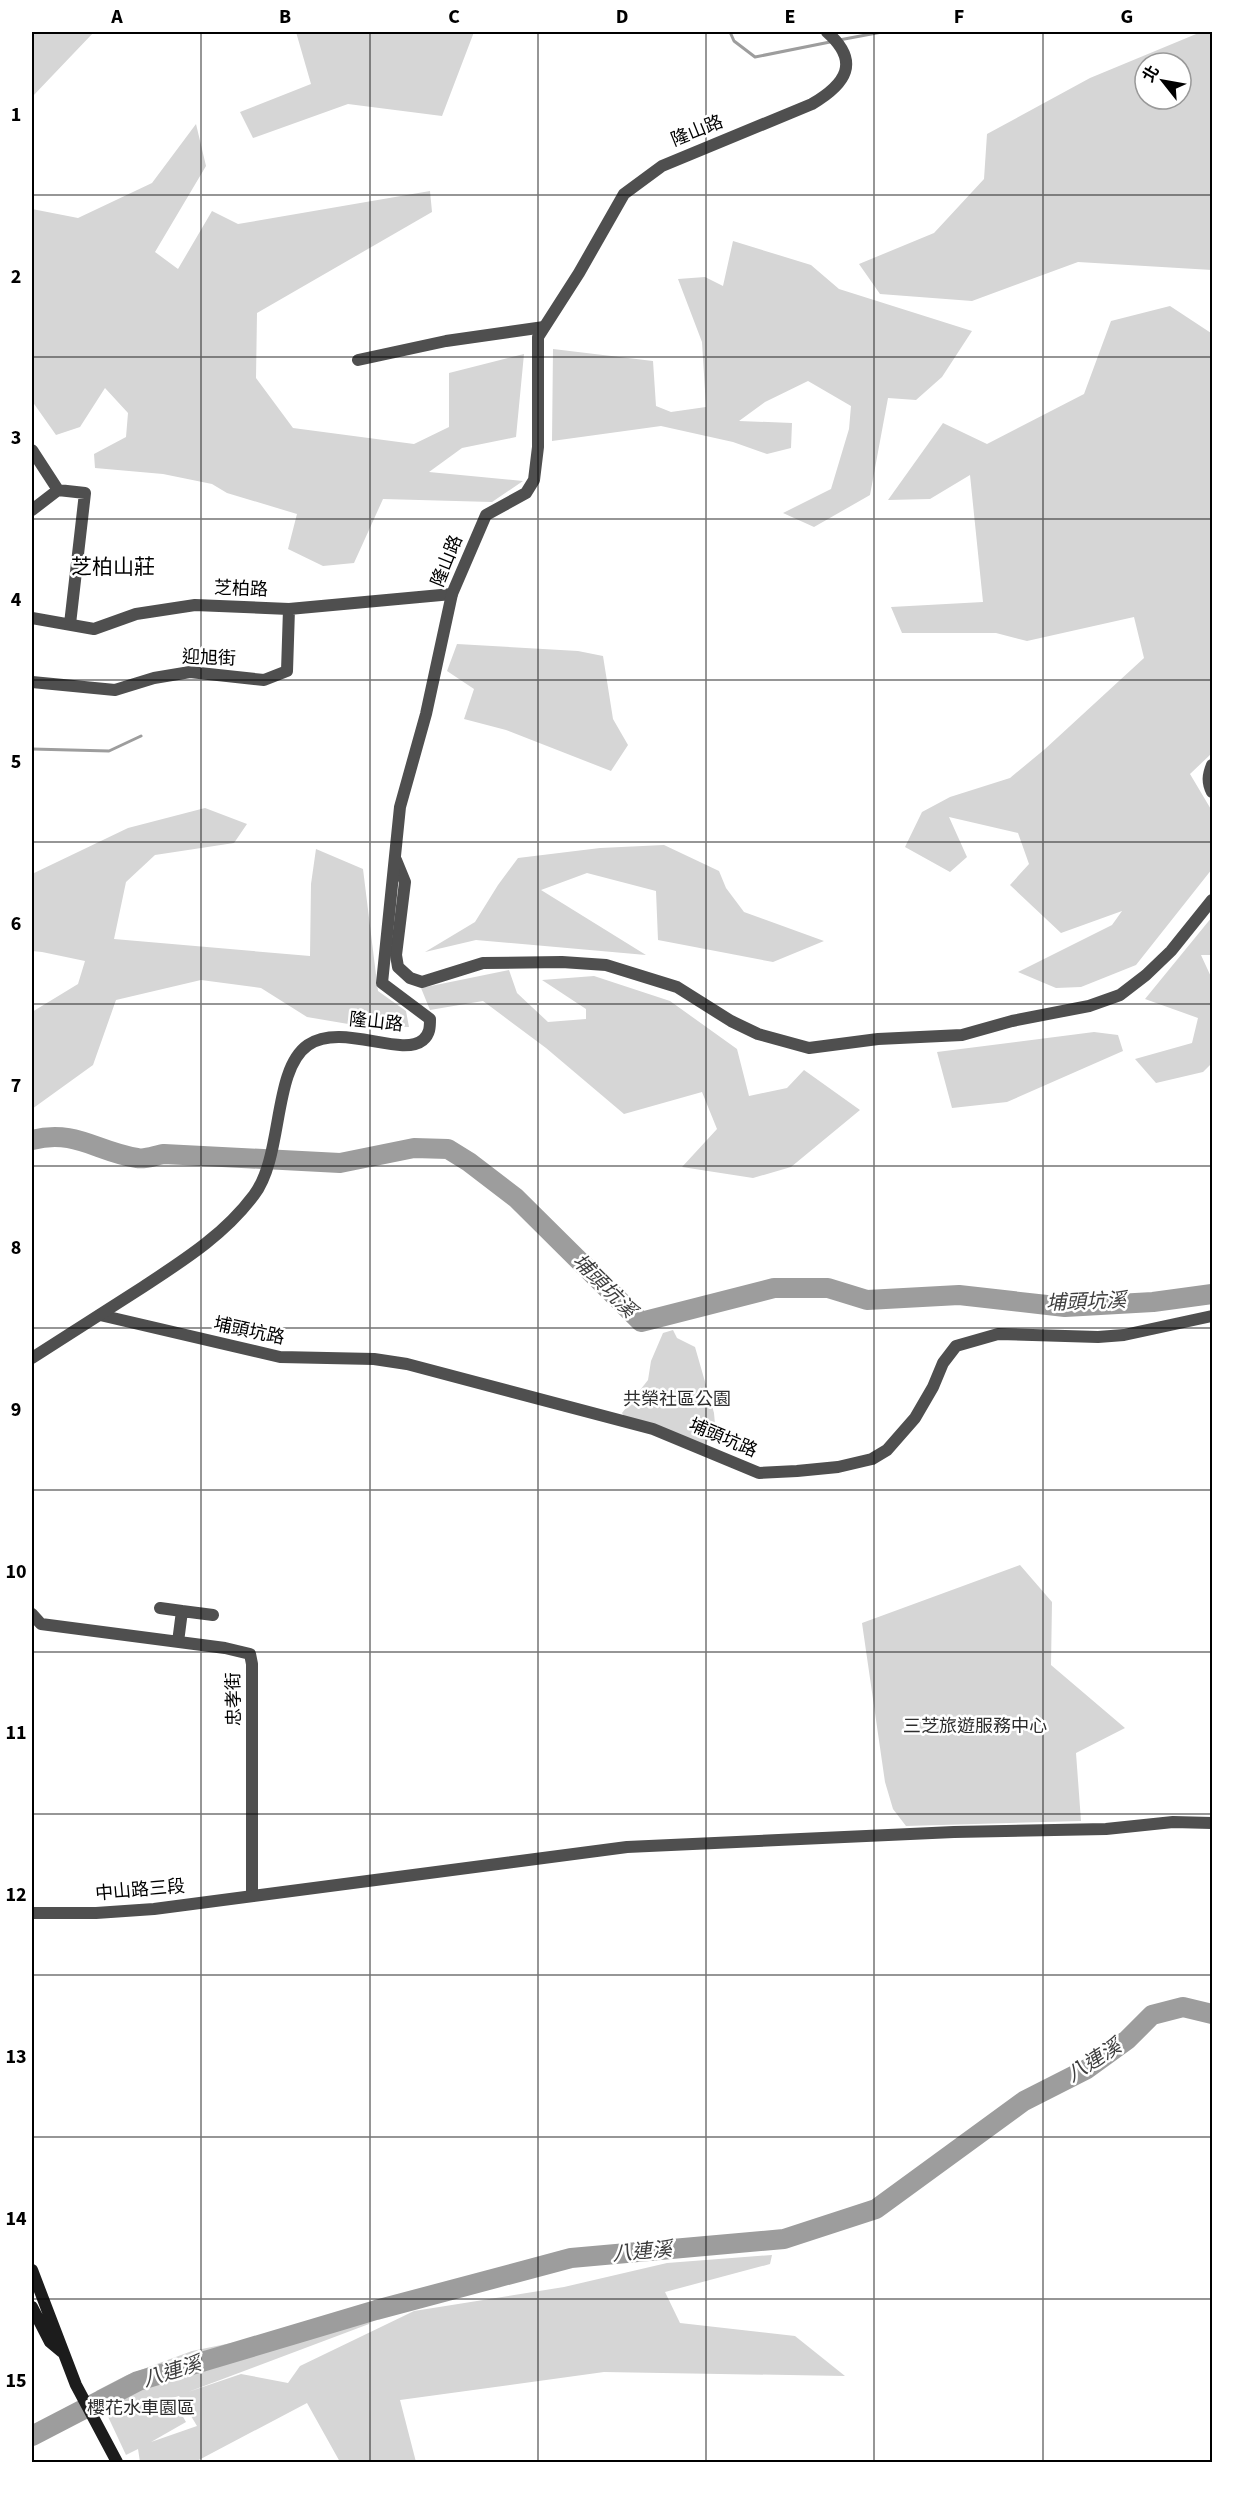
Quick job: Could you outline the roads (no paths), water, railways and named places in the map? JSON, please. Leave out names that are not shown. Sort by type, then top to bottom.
[{"type":"main road","points":[[32,2270],[80,2393],[117,2463]]},
{"type":"main road","points":[[32,2307],[50,2342],[63,2353]]},
{"type":"street","name":"隆山路","points":[[100,1315],[217,1237],[255,1194],[266,1172],[275,1145],[290,1067],[297,1055],[309,1044],[333,1036],[411,1044],[422,1041],[429,1032],[430,1019],[382,983],[400,807],[426,714],[452,594],[486,514],[526,493],[534,480],[538,447],[538,337],[579,273],[624,194],[662,166],[812,104],[829,93],[843,78],[847,58],[834,38]]},
{"type":"street","points":[[358,360],[446,341],[544,327]]},
{"type":"street","points":[[32,450],[58,490]]},
{"type":"street","points":[[32,510],[58,490],[85,493],[70,624]]},
{"type":"street","name":"芝柏路","points":[[32,618],[94,629],[136,614],[195,605],[289,609],[452,594]]},
{"type":"street","name":"迎旭街","points":[[32,682],[116,690],[154,678],[190,672],[264,680],[287,671],[289,609]]},
{"type":"street","points":[[1212,765],[1208,777],[1208,785],[1212,792]]},
{"type":"street","points":[[396,860],[405,882],[396,955],[398,967],[410,978],[422,982],[483,963],[562,962],[606,965],[676,987],[758,1034],[809,1048],[878,1039],[962,1035],[1012,1021],[1089,1006],[1120,995],[1172,951],[1212,900]]},
{"type":"street","points":[[32,1358],[100,1315]]},
{"type":"street","name":"埔頭坑路","points":[[100,1315],[280,1357],[374,1359],[471,1379],[653,1429],[759,1473],[838,1467],[872,1459],[887,1450],[915,1418],[933,1387],[943,1363],[956,1346],[998,1334],[1098,1337],[1124,1335],[1212,1316]]},
{"type":"street","points":[[160,1608],[213,1615]]},
{"type":"street","points":[[178,1642],[182,1611]]},
{"type":"street","name":"忠孝街","points":[[32,1614],[41,1624],[225,1648],[250,1654],[252,1664],[252,1896]]},
{"type":"street","name":"中山路三段","points":[[32,1913],[142,1910],[627,1847],[946,1833],[1106,1829],[1173,1822],[1212,1822]]},
{"type":"waterway","points":[[730,32],[734,41],[755,57],[830,42]]},
{"type":"waterway","points":[[839,40],[882,32]]},
{"type":"waterway","points":[[32,749],[109,751],[141,736]]},
{"type":"waterway","name":"埔頭坑溪","points":[[32,1140],[48,1137],[74,1139],[123,1155],[140,1158],[164,1154],[340,1163],[414,1148],[448,1149],[516,1198],[641,1322],[774,1288],[828,1288],[867,1300],[959,1295],[1065,1307],[1153,1302],[1212,1294]]},
{"type":"waterway","name":"八連溪","points":[[32,2436],[138,2381],[376,2310],[571,2258],[784,2239],[876,2209],[1024,2101],[1087,2069],[1127,2040],[1152,2015],[1183,2007],[1212,2014]]},
{"type":"district","name":"芝柏山莊","points":[[113,567]]},
{"type":"park label","name":"共榮社區公園","points":[[677,1399]]},
{"type":"park label","name":"三芝旅遊服務中心","points":[[975,1726]]},
{"type":"park label","name":"櫻花水車園區","points":[[141,2408]]}]
